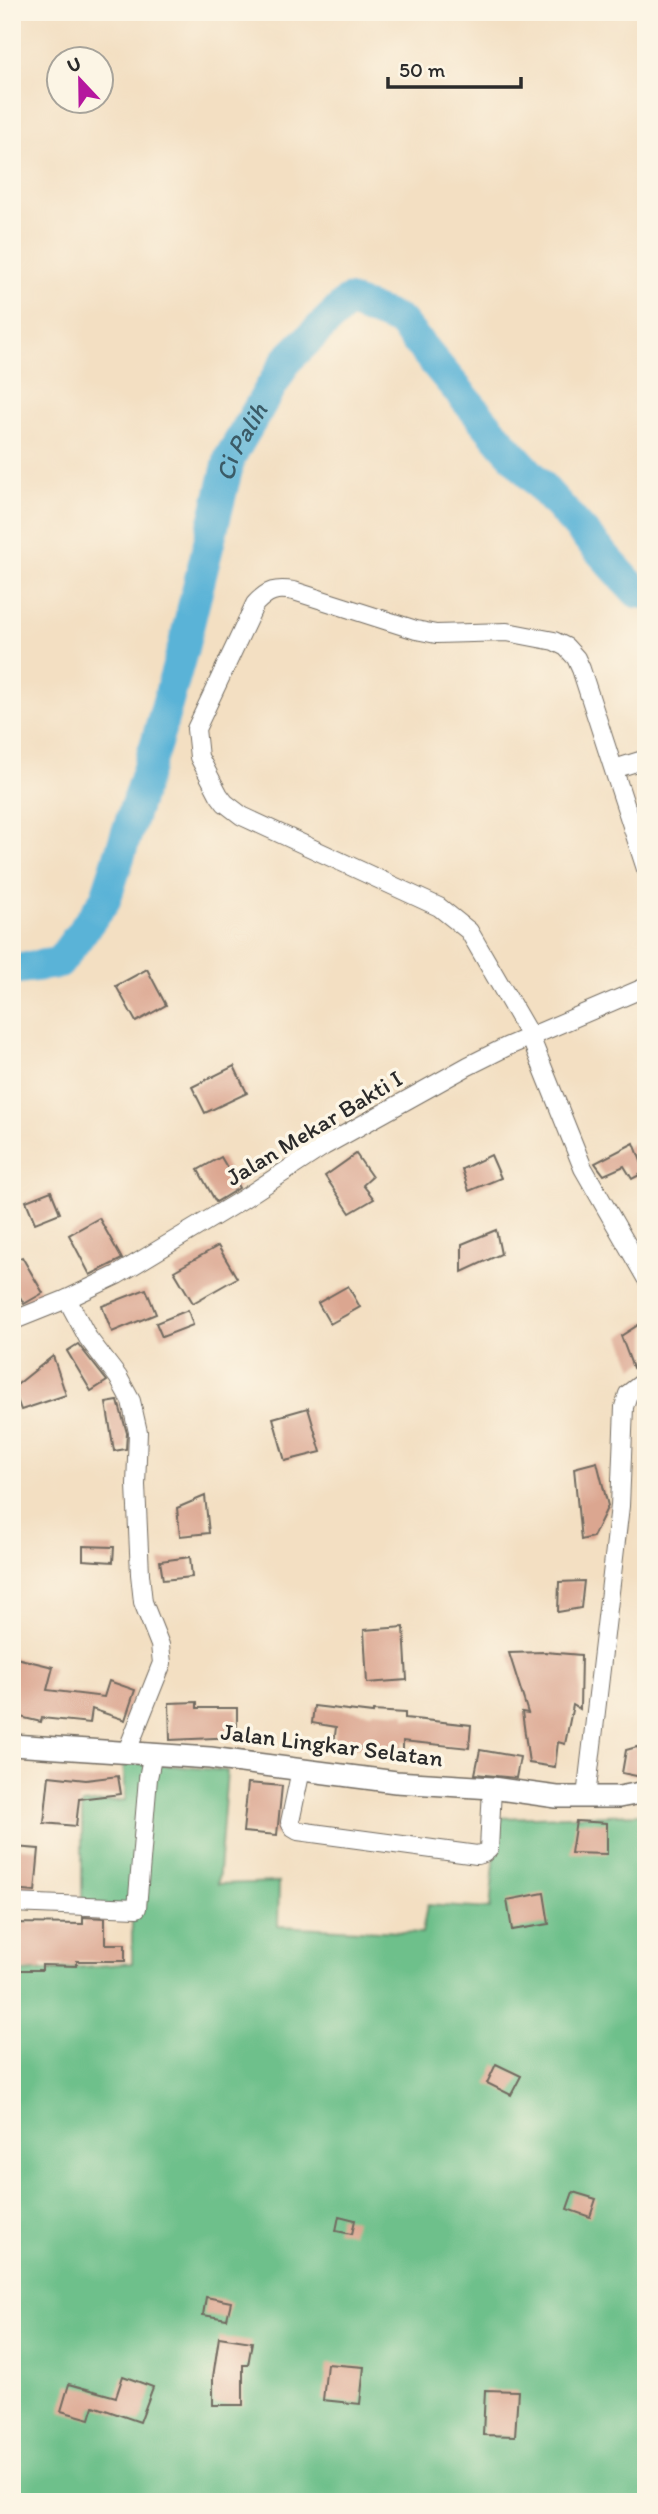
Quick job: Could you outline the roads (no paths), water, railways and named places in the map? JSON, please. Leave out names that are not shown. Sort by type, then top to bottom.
[{"type":"street","points":[[646,869],[582,669],[566,647],[555,641],[507,632],[436,634],[416,630],[294,591],[276,588],[264,594],[255,604],[196,729],[199,757],[225,803],[242,816],[439,907],[469,931],[530,1037],[583,1168],[646,1278]]},
{"type":"street","points":[[614,769],[646,759]]},
{"type":"street","name":"Jalan Mekar Bakti I","points":[[12,1321],[67,1299],[128,1268],[243,1199],[324,1146],[468,1066],[646,987]]},
{"type":"street","points":[[67,1299],[88,1338],[118,1377],[131,1401],[138,1432],[136,1485],[140,1574],[143,1602],[160,1645],[162,1663],[127,1751]]},
{"type":"street","points":[[586,1797],[620,1506],[624,1407],[628,1394],[646,1380]]},
{"type":"street","name":"Jalan Lingkar Selatan","points":[[12,1745],[210,1758],[396,1782],[492,1788],[557,1797],[619,1797],[646,1792]]},
{"type":"street","points":[[12,1903],[137,1908],[148,1778],[153,1753]]},
{"type":"street","points":[[301,1770],[290,1822],[298,1831],[477,1855],[489,1849],[492,1788]]},
{"type":"waterway","name":"Ci Palih","points":[[12,969],[59,963],[105,900],[157,740],[183,648],[230,457],[287,360],[348,301],[400,321],[503,444],[637,592],[646,593]]}]
